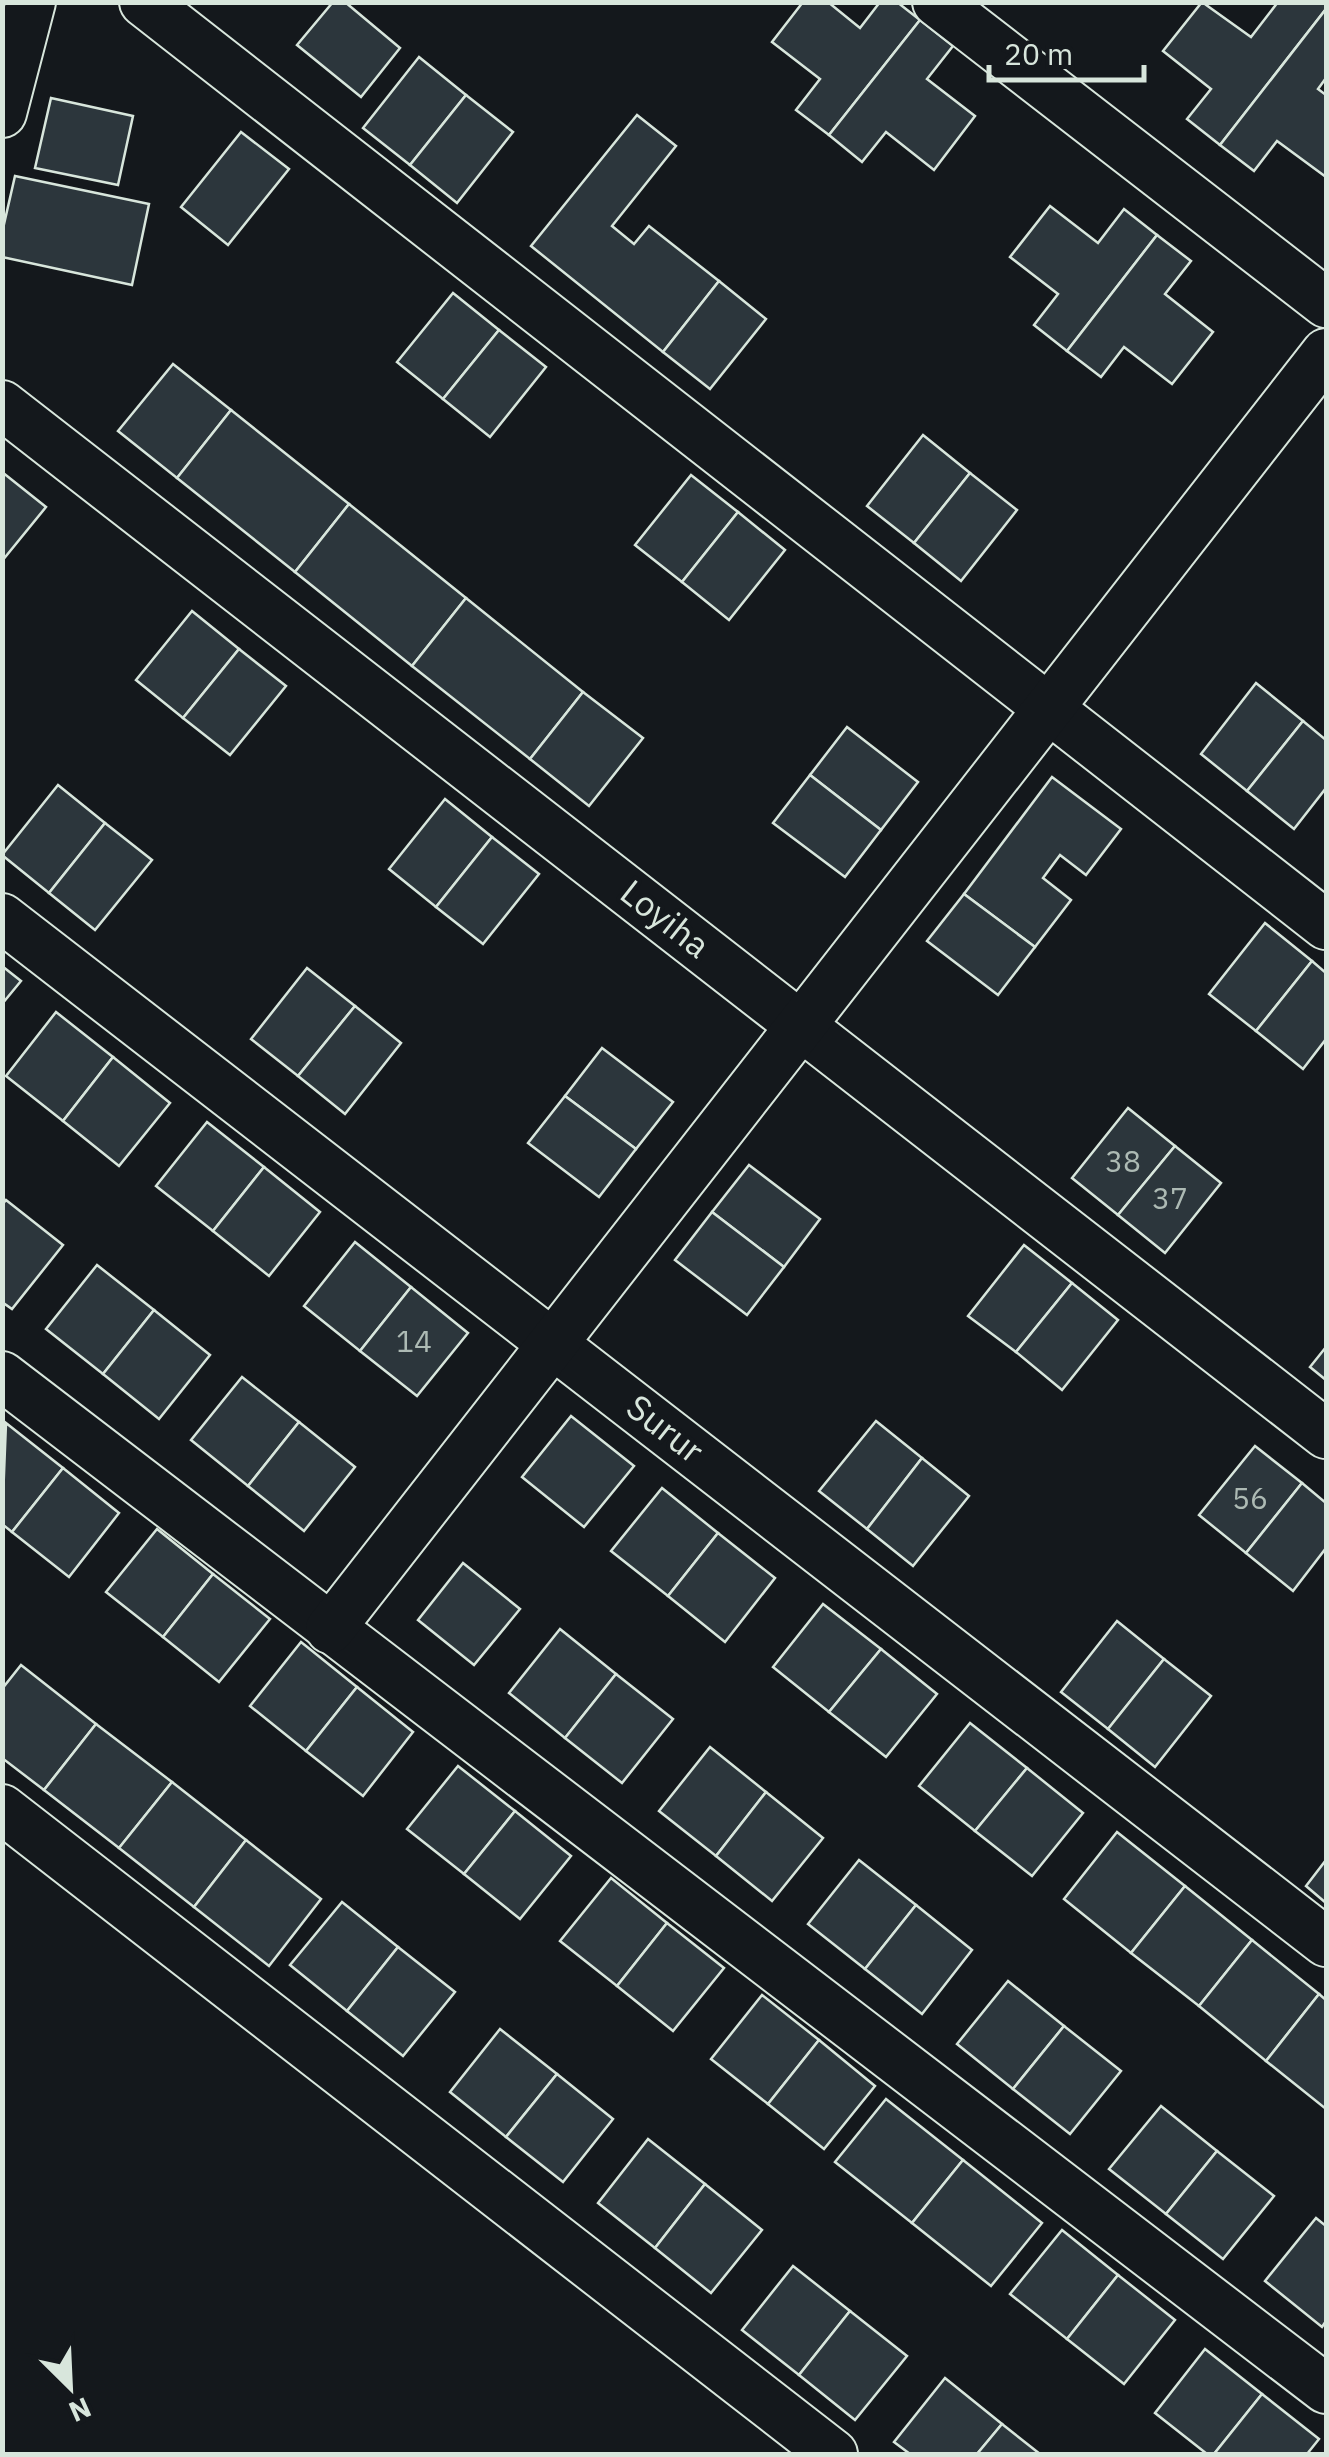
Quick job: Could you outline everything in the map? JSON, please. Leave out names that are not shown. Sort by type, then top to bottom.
[{"type":"street","points":[[2,113],[31,2]]},
{"type":"street","points":[[144,2],[1326,925]]},
{"type":"street","points":[[937,2],[1326,303]]},
{"type":"street","points":[[330,1629],[1326,353]]},
{"type":"street","name":"Loyiha","points":[[2,405],[1326,1434]]},
{"type":"street","name":"Surur","points":[[2,918],[1326,1942]]},
{"type":"street","points":[[2,1376],[1326,2389]]},
{"type":"street","points":[[2,1809],[833,2454]]},
{"type":"building","points":[[333,2],[345,2],[400,48],[361,97],[297,45]]},
{"type":"building","points":[[803,2],[828,2],[860,28],[880,2],[897,2],[920,20],[829,135],[796,110],[820,79],[772,42]]},
{"type":"building","points":[[1202,2],[1251,37],[1278,2],[1326,2],[1326,9],[1220,145],[1187,119],[1211,89],[1163,51]]},
{"type":"building","points":[[1326,9],[1326,78],[1318,89],[1326,95],[1326,177],[1277,141],[1254,171],[1220,145]]},
{"type":"building","points":[[920,20],[953,46],[927,79],[975,116],[934,170],[886,132],[862,162],[829,135]]},
{"type":"building","points":[[419,57],[466,95],[410,165],[363,128]]},
{"type":"building","points":[[466,95],[513,132],[457,203],[410,165]]},
{"type":"building","points":[[51,98],[133,116],[118,185],[35,168]]},
{"type":"building","points":[[637,115],[676,146],[612,226],[634,244],[649,226],[719,281],[663,352],[531,246]]},
{"type":"building","points":[[241,132],[289,169],[228,245],[181,207]]},
{"type":"building","points":[[15,176],[149,204],[132,285],[2,257],[2,233]]},
{"type":"building","points":[[1050,206],[1098,243],[1124,209],[1157,235],[1067,351],[1034,325],[1058,294],[1010,257]]},
{"type":"building","points":[[1157,235],[1191,261],[1165,294],[1213,332],[1172,384],[1124,347],[1101,377],[1067,351]]},
{"type":"building","points":[[719,281],[766,319],[710,389],[663,352]]},
{"type":"building","points":[[453,293],[499,330],[443,399],[397,362]]},
{"type":"building","points":[[499,330],[546,367],[490,437],[443,399]]},
{"type":"building","points":[[173,364],[231,410],[177,478],[118,431]]},
{"type":"building","points":[[231,410],[349,504],[295,572],[177,478]]},
{"type":"building","points":[[923,435],[970,473],[914,543],[867,506]]},
{"type":"building","points":[[2,472],[46,507],[2,561]]},
{"type":"building","points":[[970,473],[1017,510],[961,581],[914,543]]},
{"type":"building","points":[[691,475],[738,512],[682,582],[635,545]]},
{"type":"building","points":[[349,504],[466,598],[412,666],[295,572]]},
{"type":"building","points":[[738,512],[785,550],[729,620],[682,582]]},
{"type":"building","points":[[466,598],[583,692],[530,759],[412,666]]},
{"type":"building","points":[[192,611],[239,649],[183,718],[136,680]]},
{"type":"building","points":[[239,649],[286,686],[230,755],[183,718]]},
{"type":"building","points":[[1256,683],[1303,721],[1247,791],[1201,754]]},
{"type":"building","points":[[583,692],[643,738],[589,806],[530,759]]},
{"type":"building","points":[[1303,721],[1326,740],[1326,788],[1294,829],[1247,791]]},
{"type":"building","points":[[847,727],[918,782],[881,830],[810,775]]},
{"type":"building","points":[[810,775],[881,830],[845,877],[773,823]]},
{"type":"building","points":[[1052,777],[1121,829],[1086,875],[1060,855],[1043,878],[1071,900],[1035,947],[964,894]]},
{"type":"building","points":[[58,785],[105,823],[49,893],[2,855]]},
{"type":"building","points":[[445,799],[492,837],[436,907],[389,869]]},
{"type":"building","points":[[105,823],[152,860],[95,930],[49,893]]},
{"type":"building","points":[[492,837],[539,874],[483,944],[436,907]]},
{"type":"building","points":[[964,894],[1035,947],[998,995],[927,941]]},
{"type":"building","points":[[1265,923],[1312,961],[1256,1031],[1209,994]]},
{"type":"building","points":[[1312,961],[1326,973],[1326,1039],[1303,1069],[1256,1031]]},
{"type":"building","points":[[2,966],[21,981],[2,1004]]},
{"type":"building","points":[[307,968],[355,1006],[298,1076],[251,1039]]},
{"type":"building","points":[[355,1006],[401,1043],[345,1114],[298,1076]]},
{"type":"building","points":[[56,1012],[113,1057],[63,1121],[6,1076]]},
{"type":"building","points":[[602,1048],[673,1102],[636,1149],[565,1096]]},
{"type":"building","points":[[113,1057],[170,1103],[119,1166],[63,1121]]},
{"type":"building","points":[[565,1096],[636,1149],[599,1197],[528,1143]]},
{"type":"building","points":[[1128,1108],[1175,1146],[1118,1215],[1072,1178]]},
{"type":"building","points":[[207,1122],[264,1167],[213,1231],[156,1186]]},
{"type":"building","points":[[1175,1146],[1221,1183],[1165,1253],[1118,1215]]},
{"type":"building","points":[[749,1165],[820,1219],[784,1267],[712,1212]]},
{"type":"building","points":[[264,1167],[320,1212],[269,1276],[213,1231]]},
{"type":"building","points":[[6,1200],[63,1245],[12,1309],[2,1302],[2,1205]]},
{"type":"building","points":[[712,1212],[784,1267],[747,1315],[675,1260]]},
{"type":"building","points":[[355,1242],[411,1287],[360,1351],[304,1306]]},
{"type":"building","points":[[1024,1245],[1072,1283],[1016,1352],[968,1316]]},
{"type":"building","points":[[97,1265],[154,1310],[103,1374],[46,1329]]},
{"type":"building","points":[[1072,1283],[1118,1320],[1062,1390],[1016,1352]]},
{"type":"building","points":[[411,1287],[468,1333],[417,1396],[360,1351]]},
{"type":"building","points":[[154,1310],[210,1355],[159,1419],[103,1374]]},
{"type":"building","points":[[1326,1347],[1326,1380],[1310,1367]]},
{"type":"building","points":[[242,1377],[299,1422],[248,1486],[191,1440]]},
{"type":"building","points":[[571,1416],[634,1466],[584,1527],[522,1477]]},
{"type":"building","points":[[876,1421],[922,1458],[867,1529],[819,1491]]},
{"type":"building","points":[[299,1422],[355,1467],[304,1531],[248,1486]]},
{"type":"building","points":[[6,1423],[63,1468],[12,1532],[2,1524]]},
{"type":"building","points":[[1255,1446],[1302,1483],[1246,1553],[1199,1515]]},
{"type":"building","points":[[922,1458],[969,1496],[913,1566],[867,1529]]},
{"type":"building","points":[[63,1468],[119,1513],[69,1577],[12,1532]]},
{"type":"building","points":[[1302,1483],[1326,1503],[1326,1548],[1293,1591],[1246,1553]]},
{"type":"building","points":[[662,1488],[718,1533],[668,1596],[611,1551]]},
{"type":"building","points":[[157,1529],[213,1574],[163,1637],[106,1592]]},
{"type":"building","points":[[718,1533],[775,1578],[725,1642],[668,1596]]},
{"type":"building","points":[[463,1563],[520,1609],[474,1665],[418,1620]]},
{"type":"building","points":[[213,1574],[270,1619],[219,1682],[163,1637]]},
{"type":"building","points":[[823,1604],[881,1649],[829,1712],[773,1667]]},
{"type":"building","points":[[1117,1621],[1164,1659],[1108,1729],[1061,1692]]},
{"type":"building","points":[[560,1629],[616,1674],[565,1738],[509,1693]]},
{"type":"building","points":[[301,1642],[357,1687],[306,1751],[250,1706]]},
{"type":"building","points":[[881,1649],[937,1694],[886,1757],[829,1712]]},
{"type":"building","points":[[1164,1659],[1211,1696],[1155,1767],[1108,1729]]},
{"type":"building","points":[[21,1665],[96,1724],[44,1790],[2,1758],[2,1689]]},
{"type":"building","points":[[616,1674],[673,1719],[622,1783],[565,1738]]},
{"type":"building","points":[[357,1687],[413,1732],[363,1796],[306,1751]]},
{"type":"building","points":[[970,1723],[1027,1768],[975,1831],[919,1786]]},
{"type":"building","points":[[96,1724],[172,1782],[119,1848],[44,1790]]},
{"type":"building","points":[[710,1747],[766,1792],[716,1856],[659,1811]]},
{"type":"building","points":[[458,1766],[515,1811],[464,1874],[407,1829]]},
{"type":"building","points":[[1027,1768],[1083,1813],[1032,1876],[975,1831]]},
{"type":"building","points":[[172,1782],[246,1840],[194,1907],[119,1848]]},
{"type":"building","points":[[766,1792],[823,1838],[772,1901],[716,1856]]},
{"type":"building","points":[[515,1811],[571,1856],[520,1919],[464,1874]]},
{"type":"building","points":[[1117,1832],[1185,1886],[1131,1953],[1064,1899]]},
{"type":"building","points":[[246,1840],[321,1899],[269,1966],[194,1907]]},
{"type":"building","points":[[859,1860],[916,1905],[865,1969],[808,1924]]},
{"type":"building","points":[[1326,1860],[1326,1903],[1306,1886]]},
{"type":"building","points":[[611,1878],[667,1923],[617,1986],[560,1941]]},
{"type":"building","points":[[1185,1886],[1252,1940],[1199,2006],[1131,1953]]},
{"type":"building","points":[[342,1902],[398,1947],[347,2011],[290,1965]]},
{"type":"building","points":[[916,1905],[972,1950],[922,2014],[865,1969]]},
{"type":"building","points":[[667,1923],[724,1968],[673,2031],[617,1986]]},
{"type":"building","points":[[1252,1940],[1319,1994],[1266,2061],[1199,2006]]},
{"type":"building","points":[[398,1947],[455,1992],[403,2056],[347,2011]]},
{"type":"building","points":[[1008,1981],[1064,2026],[1013,2089],[957,2044]]},
{"type":"building","points":[[1319,1994],[1326,2000],[1326,2109],[1266,2061]]},
{"type":"building","points":[[762,1995],[819,2040],[768,2104],[711,2059]]},
{"type":"building","points":[[1064,2026],[1121,2071],[1070,2134],[1013,2089]]},
{"type":"building","points":[[500,2029],[557,2074],[506,2137],[450,2092]]},
{"type":"building","points":[[819,2040],[875,2086],[824,2149],[768,2104]]},
{"type":"building","points":[[557,2074],[613,2119],[563,2182],[506,2137]]},
{"type":"building","points":[[886,2099],[963,2160],[912,2223],[835,2162]]},
{"type":"building","points":[[1161,2106],[1217,2151],[1166,2214],[1109,2169]]},
{"type":"building","points":[[648,2139],[705,2184],[655,2248],[598,2203]]},
{"type":"building","points":[[1217,2151],[1274,2196],[1223,2259],[1166,2214]]},
{"type":"building","points":[[963,2160],[1042,2223],[991,2286],[912,2223]]},
{"type":"building","points":[[705,2184],[762,2230],[711,2293],[655,2248]]},
{"type":"building","points":[[1316,2218],[1326,2226],[1326,2321],[1322,2327],[1265,2281]]},
{"type":"building","points":[[1062,2230],[1118,2275],[1067,2339],[1010,2294]]},
{"type":"building","points":[[793,2266],[850,2311],[799,2375],[742,2330]]},
{"type":"building","points":[[1118,2275],[1175,2320],[1124,2384],[1067,2339]]},
{"type":"building","points":[[850,2311],[907,2356],[855,2420],[799,2375]]},
{"type":"building","points":[[1205,2349],[1262,2394],[1214,2454],[1207,2454],[1155,2413]]},
{"type":"building","points":[[945,2378],[1002,2424],[977,2454],[910,2454],[894,2442]]},
{"type":"building","points":[[1262,2394],[1319,2439],[1307,2454],[1214,2454]]},
{"type":"building","points":[[1002,2424],[1040,2454],[977,2454]]}]
